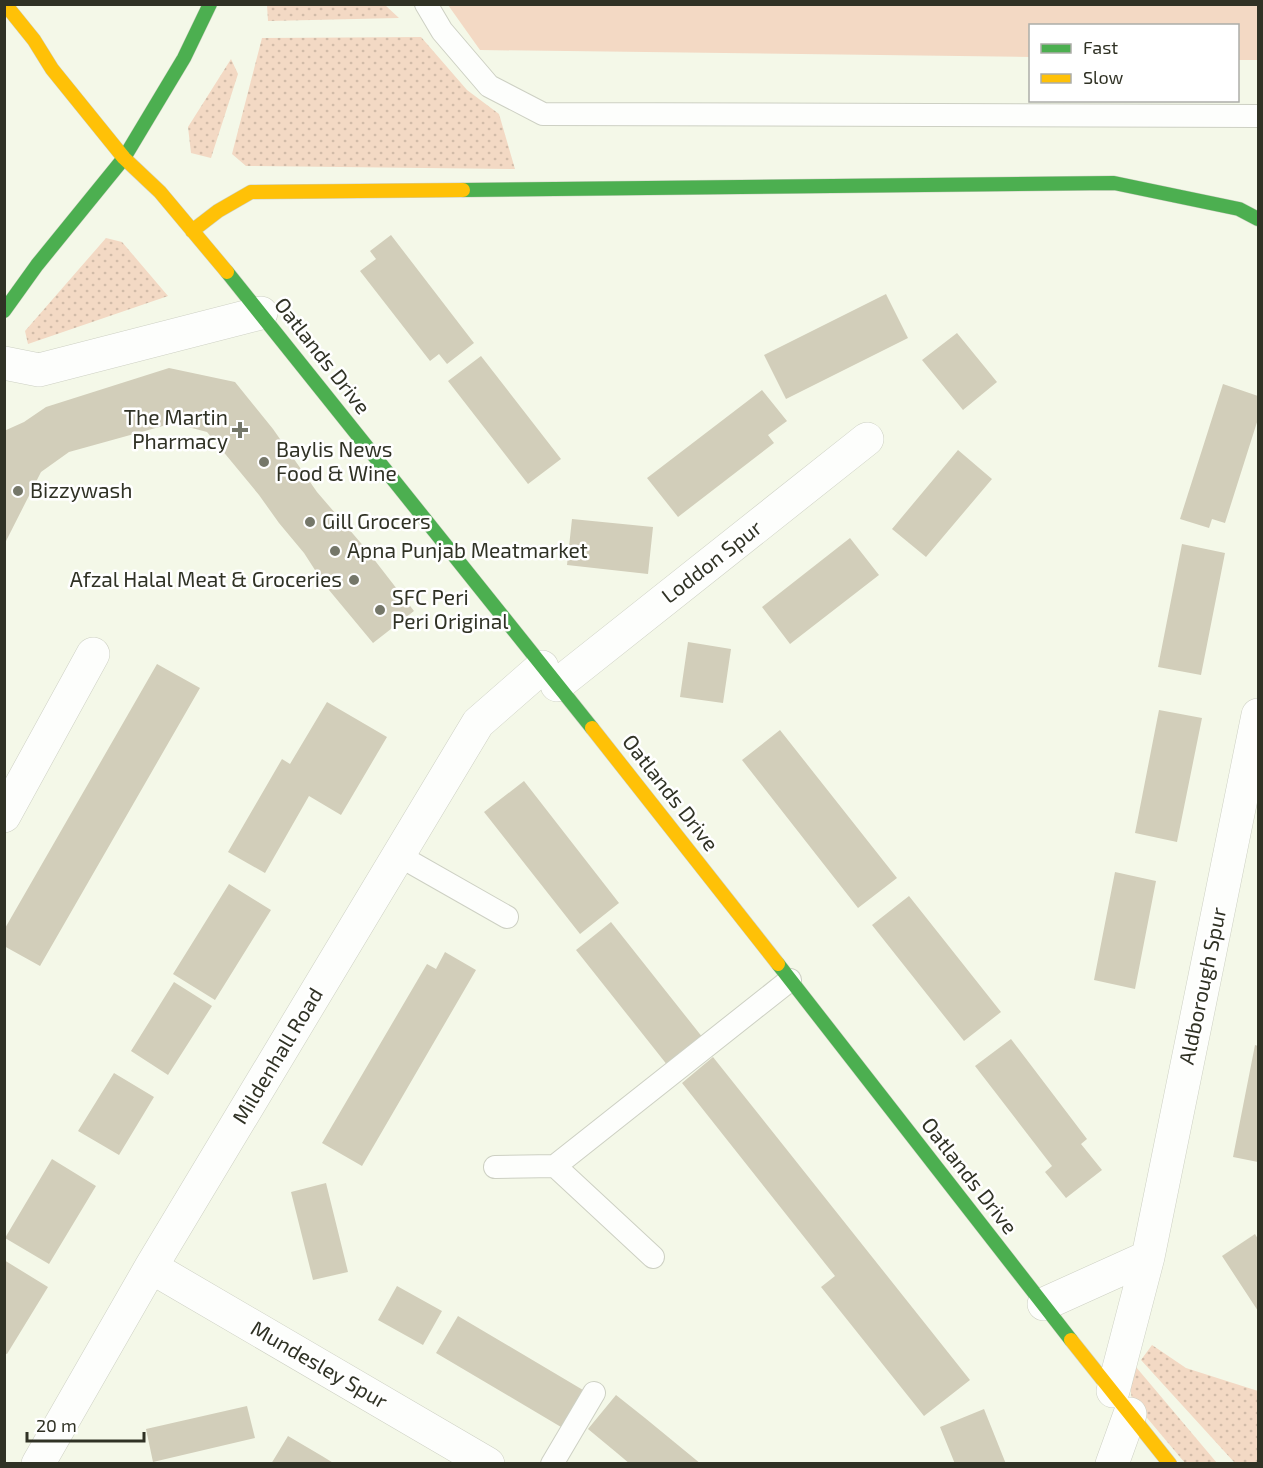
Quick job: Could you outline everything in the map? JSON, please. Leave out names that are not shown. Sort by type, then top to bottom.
[{"type":"street","name":"Oatlands Drive","points":[[4,4],[33,40],[52,69],[124,158],[159,192],[261,313],[1170,1464]]},
{"type":"street","points":[[4,311],[37,264],[124,158],[184,58],[210,4]]},
{"type":"street","points":[[192,231],[218,211],[251,192],[1114,183],[1239,208],[1258,219]]},
{"type":"street","points":[[4,363],[39,370],[261,313]]},
{"type":"street","name":"Loddon Spur","points":[[549,676],[867,440]]},
{"type":"street","points":[[9,799],[93,654]]},
{"type":"street","name":"Mildenhall Road","points":[[38,1464],[151,1268],[478,723],[549,676]]},
{"type":"street","name":"Aldborough Spur","points":[[1112,1464],[1148,1257],[1258,715]]},
{"type":"street","points":[[1044,1304],[1148,1257]]},
{"type":"street","name":"Mundesley Spur","points":[[151,1268],[488,1464]]},
{"type":"lane","points":[[426,4],[442,32],[489,86],[543,114],[1258,116]]},
{"type":"lane","points":[[398,855],[507,917]]},
{"type":"lane","points":[[495,1167],[555,1166],[790,980]]},
{"type":"lane","points":[[555,1166],[653,1257]]},
{"type":"lane","points":[[552,1464],[594,1393]]},
{"type":"shaded area","points":[[267,5],[385,5],[399,18],[268,21]]},
{"type":"shaded area","points":[[448,5],[1258,5],[1258,60],[1239,60],[1239,24],[1029,24],[1029,57],[480,50]]},
{"type":"shaded area","points":[[421,37],[467,90],[499,114],[515,169],[246,166],[232,154],[262,38]]},
{"type":"shaded area","points":[[231,59],[238,74],[211,158],[191,153],[188,127]]},
{"type":"shaded area","points":[[106,238],[122,242],[168,296],[28,344],[25,331]]},
{"type":"shaded area","points":[[1152,1345],[1186,1368],[1258,1391],[1258,1463],[1234,1462],[1141,1360]]},
{"type":"shaded area","points":[[1127,1364],[1136,1367],[1217,1463],[1185,1463],[1132,1400]]},
{"type":"building","points":[[391,235],[474,343],[447,364],[439,354],[430,361],[360,271],[376,259],[370,251]]},
{"type":"building","points":[[886,294],[908,338],[786,399],[764,355]]},
{"type":"building","points":[[957,333],[997,382],[963,410],[922,360]]},
{"type":"building","points":[[481,356],[561,459],[528,484],[448,381]]},
{"type":"building","points":[[169,368],[235,382],[273,429],[317,492],[366,549],[414,611],[373,643],[324,584],[304,553],[207,432],[170,424],[69,452],[41,472],[4,545],[4,431],[24,422],[46,407]]},
{"type":"building","points":[[1223,384],[1258,396],[1258,419],[1225,523],[1212,519],[1209,528],[1180,519]]},
{"type":"building","points":[[762,390],[787,421],[768,435],[774,443],[678,517],[647,478]]},
{"type":"building","points":[[958,450],[992,479],[926,557],[892,529]]},
{"type":"building","points":[[572,519],[653,527],[648,574],[567,565]]},
{"type":"building","points":[[850,538],[879,575],[790,644],[762,607]]},
{"type":"building","points":[[1182,544],[1225,553],[1201,675],[1158,667]]},
{"type":"building","points":[[688,642],[731,649],[723,703],[680,697]]},
{"type":"building","points":[[157,664],[200,688],[40,966],[4,946],[4,930]]},
{"type":"building","points":[[327,702],[387,737],[341,815],[309,796],[265,873],[228,852],[282,759],[290,764]]},
{"type":"building","points":[[1159,710],[1202,718],[1177,842],[1135,833]]},
{"type":"building","points":[[780,730],[897,878],[858,908],[742,760]]},
{"type":"building","points":[[524,781],[619,903],[580,934],[484,812]]},
{"type":"building","points":[[1115,872],[1156,881],[1135,989],[1094,980]]},
{"type":"building","points":[[229,884],[271,910],[215,1000],[173,974]]},
{"type":"building","points":[[909,896],[1001,1012],[964,1041],[872,925]]},
{"type":"building","points":[[611,922],[703,1038],[668,1066],[576,950]]},
{"type":"building","points":[[445,952],[476,970],[362,1166],[322,1143],[427,964],[436,969]]},
{"type":"building","points":[[174,982],[212,1006],[168,1075],[131,1051]]},
{"type":"building","points":[[1011,1039],[1087,1139],[1081,1144],[1102,1170],[1066,1198],[1045,1172],[1052,1166],[975,1066]]},
{"type":"building","points":[[1255,1045],[1258,1046],[1258,1162],[1233,1157]]},
{"type":"building","points":[[713,1057],[970,1380],[924,1416],[821,1287],[835,1276],[682,1083]]},
{"type":"building","points":[[114,1073],[154,1097],[119,1155],[78,1131]]},
{"type":"building","points":[[52,1159],[96,1186],[49,1264],[5,1238]]},
{"type":"building","points":[[326,1183],[348,1272],[313,1280],[291,1192]]},
{"type":"building","points":[[1255,1234],[1258,1239],[1258,1311],[1222,1256]]},
{"type":"building","points":[[4,1260],[48,1287],[7,1354],[4,1353]]},
{"type":"building","points":[[397,1286],[442,1311],[423,1345],[378,1320]]},
{"type":"building","points":[[458,1316],[583,1390],[561,1427],[436,1353]]},
{"type":"building","points":[[616,1395],[701,1464],[630,1464],[588,1429]]},
{"type":"building","points":[[247,1406],[255,1438],[153,1462],[146,1429]]},
{"type":"building","points":[[984,1409],[1006,1464],[955,1464],[940,1427]]},
{"type":"building","points":[[288,1436],[322,1456],[335,1464],[271,1464]]},
{"type":"traffic: fast","points":[[4,311],[37,265],[124,158],[184,58],[210,4]]},
{"type":"traffic: fast","points":[[463,190],[1114,183],[1239,209],[1258,219]]},
{"type":"traffic: fast","points":[[227,272],[592,728]]},
{"type":"traffic: fast","points":[[778,964],[1071,1340]]},
{"type":"traffic: slow","points":[[5,4],[34,40],[52,69],[124,158],[160,192],[227,272]]},
{"type":"traffic: slow","points":[[192,231],[218,211],[251,192],[463,190]]},
{"type":"traffic: slow","points":[[592,728],[778,964]]},
{"type":"traffic: slow","points":[[1071,1340],[1170,1464]]},
{"type":"place","name":"The Martin Pharmacy","points":[[240,430]]},
{"type":"place","name":"Baylis News Food & Wine","points":[[264,462]]},
{"type":"place","name":"Bizzywash","points":[[18,491]]},
{"type":"place","name":"Gill Grocers","points":[[310,522]]},
{"type":"place","name":"Apna Punjab Meatmarket","points":[[335,551]]},
{"type":"place","name":"Afzal Halal Meat & Groceries","points":[[354,580]]},
{"type":"place","name":"SFC Peri Peri Original","points":[[380,610]]}]
